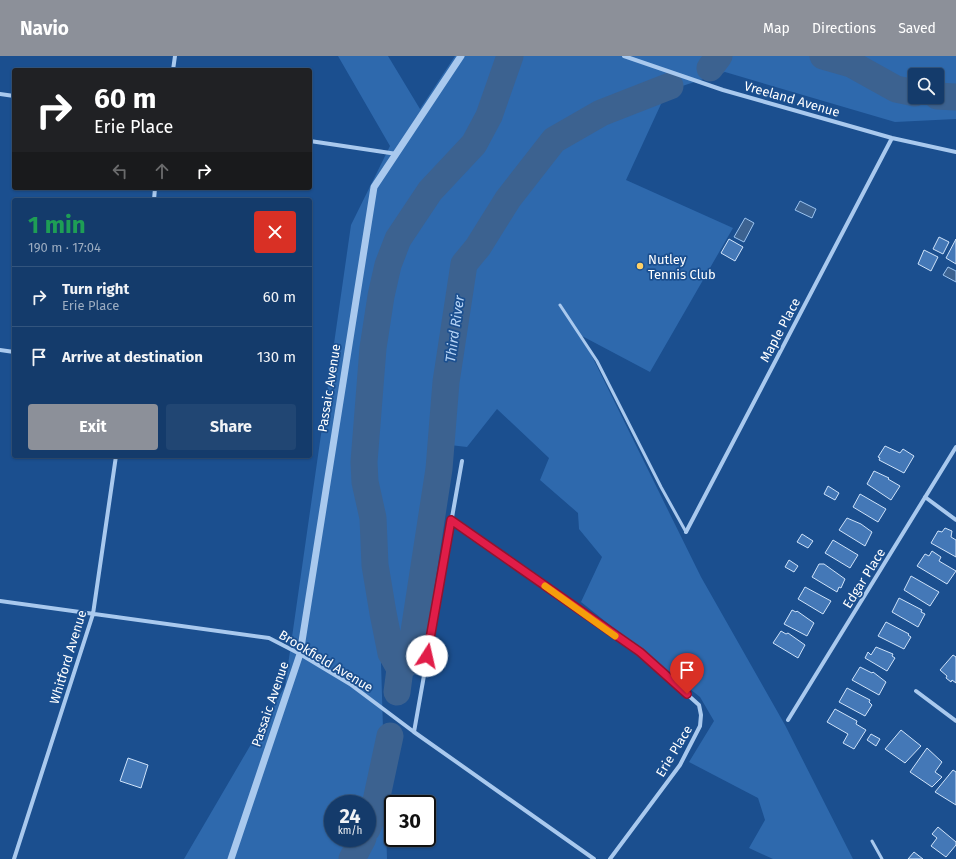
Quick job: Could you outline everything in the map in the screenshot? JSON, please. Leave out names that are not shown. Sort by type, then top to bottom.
[{"type":"street","points":[[173,68],[175,56]]},
{"type":"street","name":"Passaic Avenue","points":[[231,859],[300,654],[374,187],[398,154],[461,56]]},
{"type":"street","name":"Vreeland Avenue","points":[[624,56],[723,90],[892,138],[956,152]]},
{"type":"street","points":[[0,94],[12,96]]},
{"type":"street","name":"Maple Place","points":[[686,532],[892,138]]},
{"type":"street","points":[[312,141],[398,154]]},
{"type":"street","points":[[0,350],[12,352]]},
{"type":"street","name":"Edgar Place","points":[[788,720],[956,447]]},
{"type":"street","name":"Whitford Avenue","points":[[14,859],[93,614],[116,458]]},
{"type":"street","points":[[414,732],[462,461]]},
{"type":"street","points":[[925,497],[956,520]]},
{"type":"street","name":"Erie Place","points":[[451,520],[640,652],[699,705],[701,715],[700,726],[680,765],[610,859]]},
{"type":"street","name":"Brookfield Avenue","points":[[0,601],[269,638],[300,654],[350,684],[414,732],[594,859]]},
{"type":"street","points":[[916,691],[956,721]]},
{"type":"lane","points":[[560,305],[597,361],[661,487],[686,532]]},
{"type":"lane","points":[[872,841],[882,859]]},
{"type":"shaded area","points":[[338,56],[388,56],[420,109],[455,56],[956,56],[956,119],[895,122],[725,72],[667,91],[626,180],[733,228],[650,372],[582,336],[701,577],[785,725],[853,859],[773,859],[749,848],[765,820],[758,798],[689,762],[714,721],[700,697],[581,602],[602,557],[579,529],[578,513],[540,480],[549,458],[497,409],[467,447],[441,444],[446,382],[464,264],[478,247],[505,203],[459,262],[412,638],[408,659],[405,663],[381,663],[385,795],[384,847],[387,847],[387,859],[184,859],[285,686],[351,225],[390,146]]},
{"type":"shaded area","points":[[800,201],[816,209],[812,218],[795,210]]},
{"type":"shaded area","points":[[745,218],[754,223],[744,242],[734,237]]},
{"type":"shaded area","points":[[948,267],[956,271],[956,282],[943,275]]},
{"type":"building","points":[[939,237],[949,242],[943,254],[933,249]]},
{"type":"building","points":[[729,239],[743,247],[735,261],[721,253]]},
{"type":"building","points":[[956,239],[956,264],[946,258]]},
{"type":"building","points":[[924,250],[938,257],[931,271],[918,264]]},
{"type":"building","points":[[885,446],[900,453],[903,449],[914,456],[904,473],[879,460],[880,458],[878,457]]},
{"type":"building","points":[[874,471],[889,478],[888,479],[900,486],[891,500],[867,484]]},
{"type":"building","points":[[828,486],[839,493],[835,500],[824,494]]},
{"type":"building","points":[[860,494],[886,509],[878,522],[853,507]]},
{"type":"building","points":[[847,518],[861,524],[872,532],[865,546],[839,530]]},
{"type":"building","points":[[945,528],[952,531],[951,537],[956,540],[956,557],[931,543],[938,531],[942,532]]},
{"type":"building","points":[[802,534],[813,541],[808,548],[797,542]]},
{"type":"building","points":[[833,540],[858,555],[850,568],[825,553]]},
{"type":"building","points":[[932,551],[941,557],[939,561],[956,571],[947,584],[917,566],[925,554],[929,556]]},
{"type":"building","points":[[789,560],[798,566],[794,572],[785,567]]},
{"type":"building","points":[[819,564],[824,564],[845,579],[841,588],[839,587],[837,592],[812,577]]},
{"type":"building","points":[[911,576],[939,592],[930,606],[904,590]]},
{"type":"building","points":[[805,587],[831,601],[823,614],[798,599]]},
{"type":"building","points":[[899,598],[922,610],[921,612],[925,614],[918,627],[892,612]]},
{"type":"building","points":[[792,610],[797,611],[814,623],[807,636],[784,624]]},
{"type":"building","points":[[886,622],[909,634],[908,635],[911,637],[904,649],[878,636]]},
{"type":"building","points":[[781,631],[786,634],[788,633],[805,645],[798,658],[773,643]]},
{"type":"building","points":[[876,647],[893,654],[892,656],[895,658],[887,671],[865,658],[868,652],[871,655]]},
{"type":"building","points":[[953,655],[956,657],[956,683],[952,680],[951,682],[946,678],[947,676],[940,670]]},
{"type":"building","points":[[860,667],[872,673],[873,672],[886,682],[879,695],[852,680]]},
{"type":"building","points":[[847,688],[870,700],[869,702],[872,705],[865,716],[839,702]]},
{"type":"building","points":[[835,709],[857,721],[856,724],[866,730],[854,749],[843,743],[848,734],[827,722]]},
{"type":"building","points":[[901,730],[921,746],[905,763],[885,749]]},
{"type":"building","points":[[871,734],[880,739],[876,746],[867,740]]},
{"type":"building","points":[[927,748],[942,762],[935,772],[942,777],[932,787],[910,772]]},
{"type":"building","points":[[128,758],[148,765],[141,788],[120,781]]},
{"type":"building","points":[[953,770],[956,772],[956,805],[935,792]]},
{"type":"building","points":[[938,827],[956,842],[956,845],[946,857],[931,846],[937,838],[932,834]]},
{"type":"building","points":[[914,852],[923,859],[908,859]]},
{"type":"waterway","name":"Third River","points":[[397,692],[400,669],[391,653],[383,613],[375,565],[373,518],[365,482],[364,462],[373,348],[381,296],[388,265],[398,239],[430,191],[474,144],[489,116],[510,56]]},
{"type":"waterway","name":"Third River","points":[[710,68],[719,56]]},
{"type":"waterway","name":"Third River","points":[[823,56],[851,64],[896,89],[908,92]]},
{"type":"waterway","name":"Third River","points":[[400,669],[408,662],[413,638],[439,469],[446,382],[464,264],[478,247],[508,199],[554,140],[601,113],[670,86]]},
{"type":"waterway","name":"Third River","points":[[944,96],[956,97]]},
{"type":"waterway","name":"Third River","points":[[376,801],[390,736]]},
{"type":"waterway","name":"Third River","points":[[352,859],[358,847]]},
{"type":"slow traffic","points":[[545,586],[615,636]]},
{"type":"place","name":"Nutley Tennis Club","points":[[640,266]]},
{"type":"route","points":[[427,656],[451,520],[640,652],[687,694]]}]
